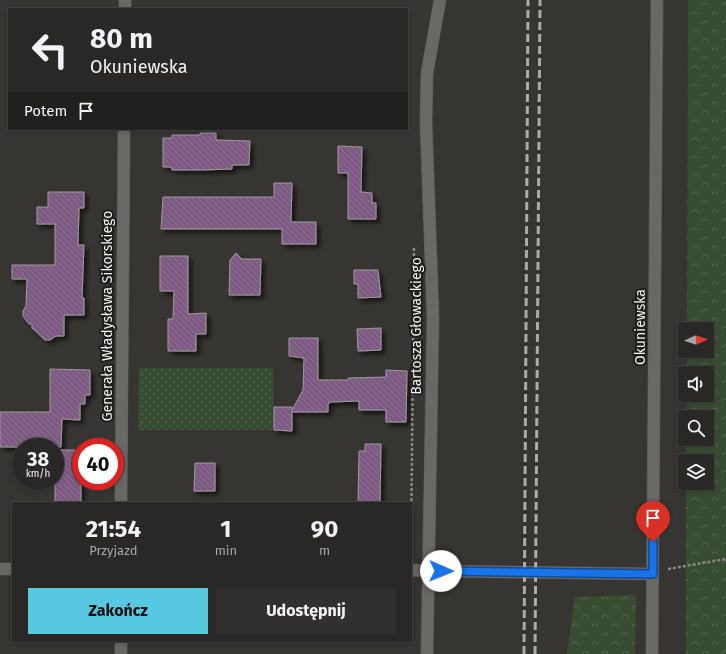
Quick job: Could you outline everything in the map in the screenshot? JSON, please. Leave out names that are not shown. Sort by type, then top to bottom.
[{"type":"street","name":"Bartosza Głowackiego","points":[[427,654],[433,316],[426,121],[427,73],[440,0]]},
{"type":"street","name":"Okuniewska","points":[[652,654],[657,0]]},
{"type":"street","name":"Generała Władysława Sikorskiego","points":[[121,502],[124,130]]},
{"type":"street","points":[[0,569],[12,569]]},
{"type":"street","points":[[412,570],[653,574]]},
{"type":"street","points":[[121,642],[121,654]]},
{"type":"path","points":[[411,502],[414,241]]},
{"type":"path","points":[[653,574],[675,567],[726,559]]},
{"type":"green space","points":[[688,0],[726,0],[726,654],[686,654],[686,490],[714,490],[714,454],[686,454],[686,446],[714,446],[714,410],[687,410],[687,402],[714,402],[714,366],[687,366],[687,358],[714,358],[714,322],[687,322]]},
{"type":"green space","points":[[139,368],[273,368],[274,430],[138,430]]},
{"type":"green space","points":[[636,595],[635,654],[567,654],[575,597]]},
{"type":"building","points":[[200,133],[216,133],[216,140],[250,141],[249,165],[232,165],[232,169],[201,170],[172,170],[171,167],[163,167],[163,138],[172,138],[172,135],[200,135]]},
{"type":"building","points":[[338,146],[362,147],[361,192],[372,193],[372,203],[376,203],[376,219],[348,219],[348,173],[338,173]]},
{"type":"building","points":[[274,183],[292,183],[291,222],[316,222],[316,244],[282,244],[282,229],[161,229],[163,197],[274,197]]},
{"type":"building","points":[[48,192],[84,192],[84,208],[79,208],[78,245],[84,245],[82,298],[84,298],[84,315],[64,315],[64,336],[56,336],[50,340],[45,340],[32,328],[32,324],[29,324],[23,316],[23,311],[26,306],[27,279],[12,279],[12,265],[55,265],[55,224],[37,224],[37,207],[48,207]]},
{"type":"building","points":[[236,253],[242,259],[261,259],[260,295],[229,295],[230,260]]},
{"type":"building","points":[[160,256],[188,256],[188,314],[206,313],[206,334],[196,334],[196,351],[168,351],[168,319],[173,319],[174,291],[160,291]]},
{"type":"building","points":[[354,270],[378,270],[381,297],[358,298],[358,284],[354,284]]},
{"type":"building","points":[[381,328],[381,350],[358,351],[357,329]]},
{"type":"building","points":[[289,338],[318,338],[318,380],[348,380],[348,378],[386,377],[386,370],[407,371],[406,422],[386,422],[386,410],[359,410],[359,401],[331,402],[328,404],[328,412],[292,412],[292,431],[274,430],[274,407],[292,407],[292,410],[303,390],[304,358],[289,356]]},
{"type":"building","points":[[50,369],[90,370],[90,395],[85,395],[85,404],[80,404],[80,420],[62,419],[61,438],[12,438],[12,447],[0,447],[0,412],[50,412]]},
{"type":"building","points":[[365,444],[381,444],[380,502],[358,502],[359,451],[365,451]]},
{"type":"building","points":[[64,450],[72,450],[72,490],[81,490],[81,502],[55,502],[55,490],[64,490]]},
{"type":"building","points":[[195,463],[215,463],[215,491],[194,491]]},
{"type":"railway","points":[[524,654],[528,0]]},
{"type":"railway","points":[[535,654],[540,0]]},
{"type":"route","points":[[441,571],[653,574],[653,542]]}]
